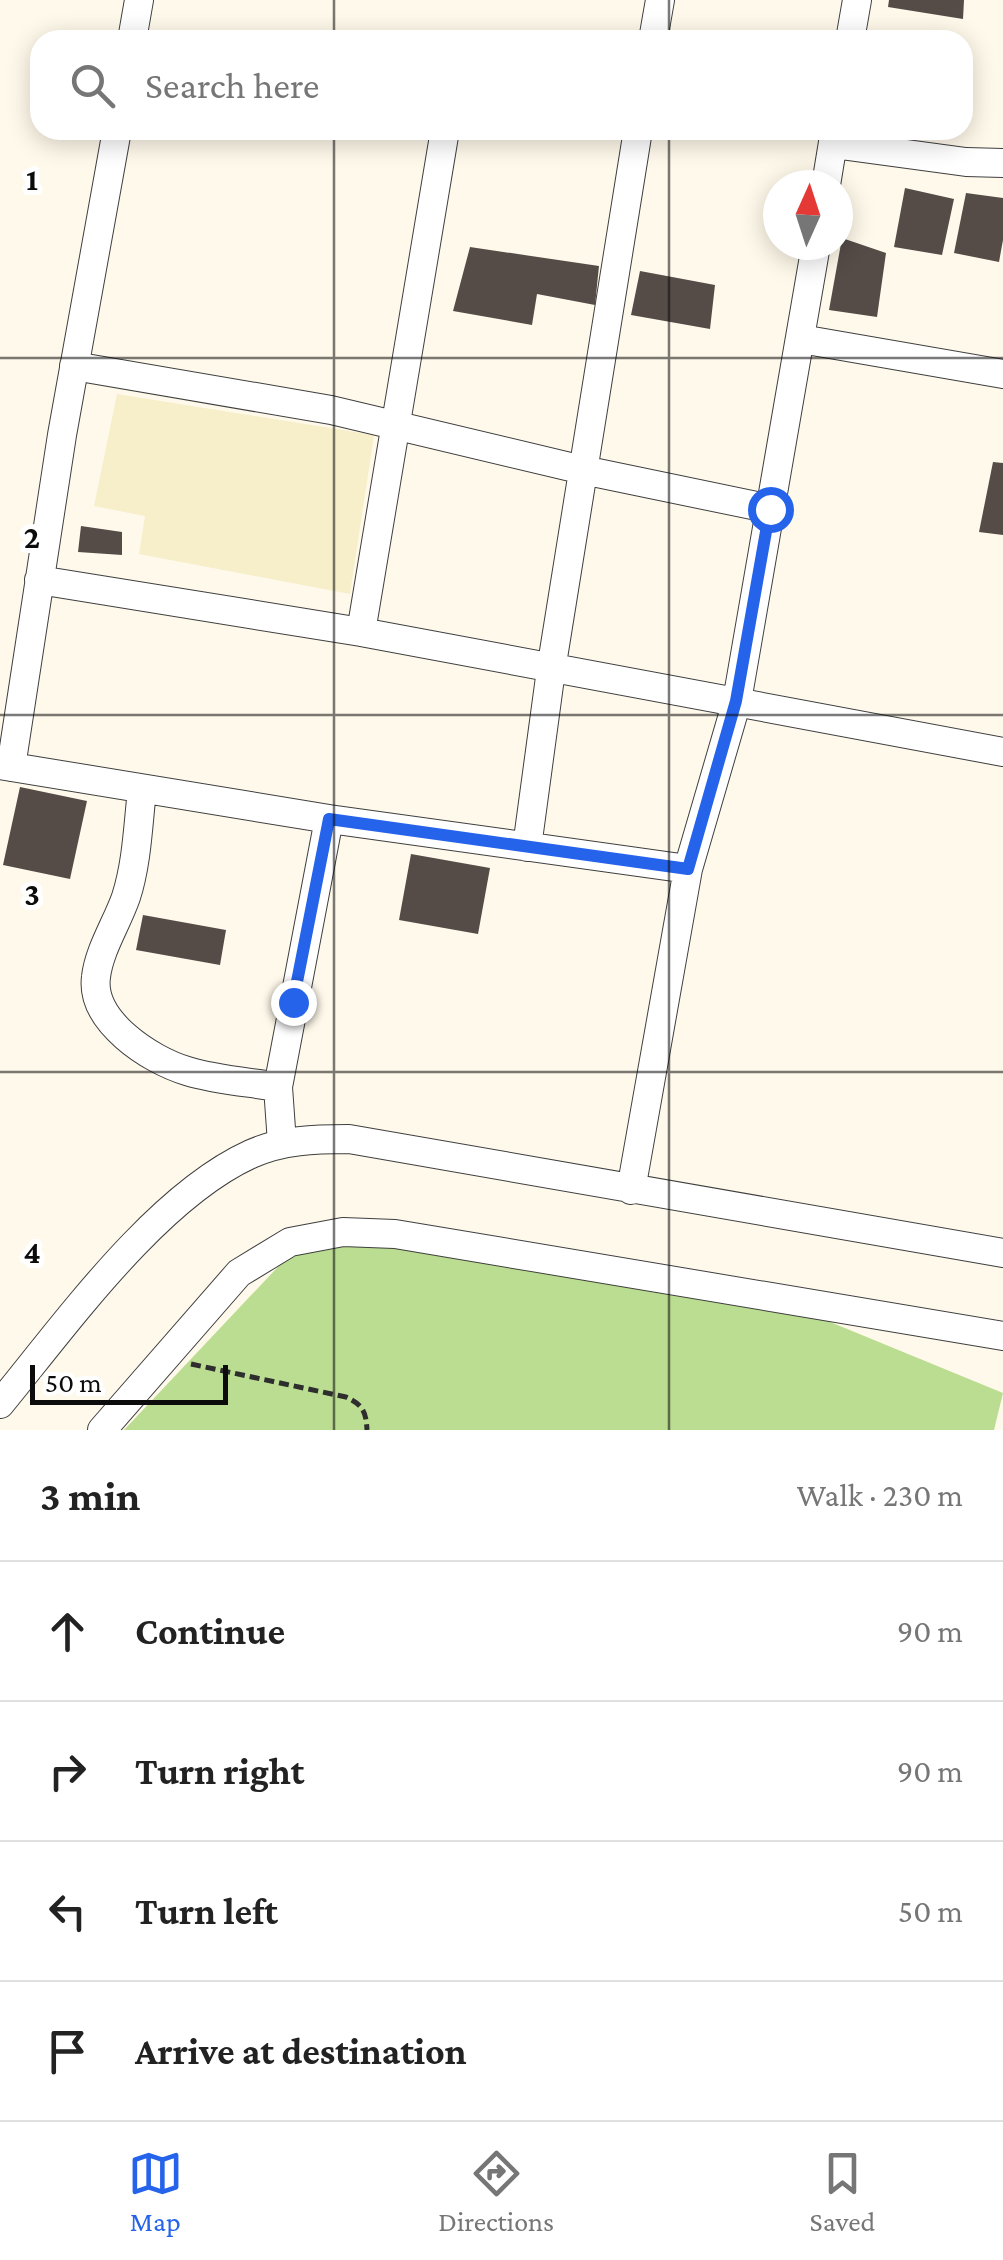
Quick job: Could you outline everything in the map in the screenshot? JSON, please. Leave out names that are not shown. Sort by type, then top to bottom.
[{"type":"street","points":[[134,30],[139,0]]},
{"type":"street","points":[[655,30],[660,0]]},
{"type":"street","points":[[852,30],[857,0]]},
{"type":"street","points":[[114,140],[6,766],[329,819],[688,869]]},
{"type":"street","points":[[362,632],[443,140]]},
{"type":"street","points":[[527,847],[551,670],[636,140]]},
{"type":"street","points":[[828,170],[834,140]]},
{"type":"street","points":[[850,140],[966,162],[1003,163]]},
{"type":"street","points":[[630,1190],[688,869],[736,701],[814,260]]},
{"type":"street","points":[[801,339],[1003,374]]},
{"type":"street","points":[[74,366],[332,410],[583,470],[770,509]]},
{"type":"street","points":[[39,580],[362,632],[1003,752]]},
{"type":"street","points":[[142,790],[127,894],[96,978],[96,994],[118,1029],[164,1062],[208,1076],[278,1087]]},
{"type":"street","points":[[282,1143],[278,1087],[329,819]]},
{"type":"street","points":[[0,1404],[109,1271],[165,1217],[218,1172],[282,1143],[349,1139],[1003,1253]]},
{"type":"street","points":[[102,1430],[239,1273],[290,1242],[344,1232],[396,1234],[1003,1336]]},
{"type":"path","points":[[164,1358],[346,1397],[360,1404],[366,1414],[367,1430]]},
{"type":"shaded area","points":[[117,394],[374,435],[350,594],[139,554],[145,516],[94,506]]},
{"type":"green space","points":[[308,1235],[752,1290],[1003,1393],[994,1430],[124,1430]]},
{"type":"building","points":[[889,0],[964,0],[963,19],[888,7]]},
{"type":"building","points":[[905,188],[954,199],[942,255],[894,247]]},
{"type":"building","points":[[966,193],[1003,198],[999,262],[954,253]]},
{"type":"building","points":[[853,242],[886,253],[877,317],[829,310],[838,260],[853,260]]},
{"type":"building","points":[[470,247],[599,266],[595,305],[537,294],[532,325],[453,311]]},
{"type":"building","points":[[640,271],[715,285],[710,329],[631,315]]},
{"type":"building","points":[[993,462],[1003,463],[1003,535],[979,532]]},
{"type":"building","points":[[81,526],[122,532],[122,555],[78,552]]},
{"type":"building","points":[[20,787],[87,801],[70,879],[3,865]]},
{"type":"building","points":[[411,854],[490,868],[478,934],[399,920]]},
{"type":"building","points":[[143,915],[226,930],[220,965],[136,950]]},
{"type":"route","points":[[293,1002],[329,819],[688,869],[736,701],[770,509]]}]
